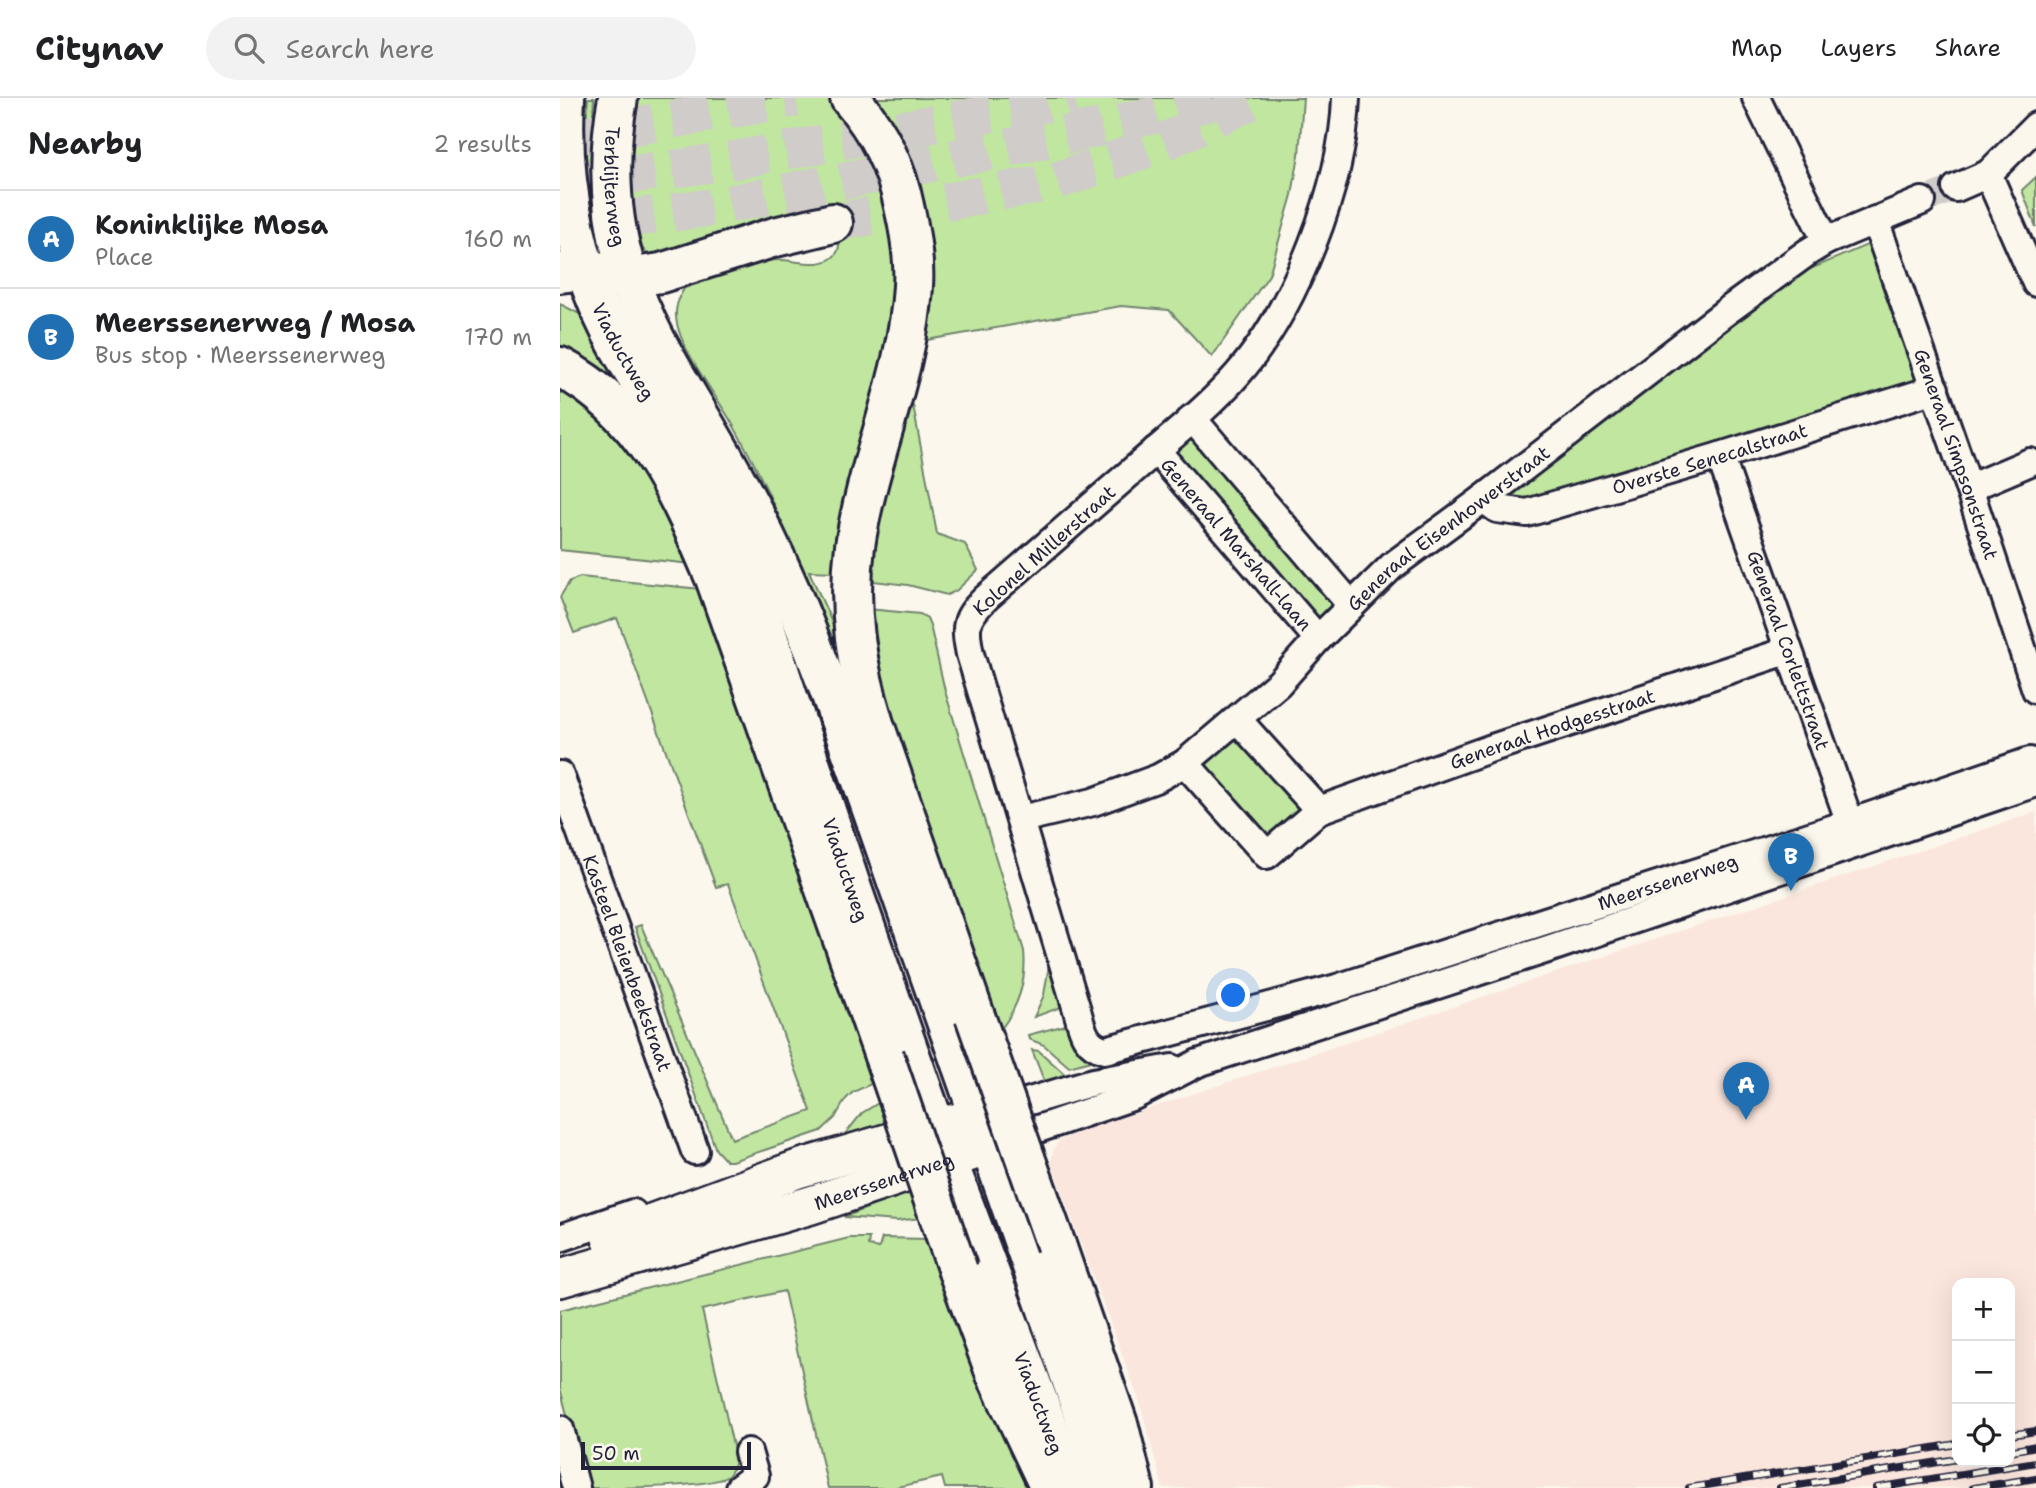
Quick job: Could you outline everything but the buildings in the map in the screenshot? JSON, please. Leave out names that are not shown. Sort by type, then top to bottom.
[{"type":"main road","points":[[565,98],[561,133],[572,271],[661,274],[775,237],[833,223]]},
{"type":"main road","name":"Terblijterweg","points":[[618,98],[610,175],[613,207],[627,274]]},
{"type":"main road","points":[[850,98],[886,151],[895,176],[907,220],[913,284],[906,339],[872,469],[856,545],[852,600],[853,637],[862,686],[1119,1427],[1134,1488]]},
{"type":"main road","name":"Viaductweg","points":[[572,271],[697,471],[744,572],[941,1144],[1070,1488]]},
{"type":"main road","name":"Viaductweg","points":[[627,274],[655,339],[732,471],[799,611],[1109,1488]]},
{"type":"main road","points":[[560,367],[595,390],[637,431],[672,483],[690,520],[715,578],[995,1372],[1050,1488]]},
{"type":"street","name":"Kolonel Millerstraat","points":[[1105,1050],[1091,1045],[1086,1039],[970,654],[967,622],[987,597],[1237,376],[1259,348],[1296,284],[1314,238],[1331,183],[1346,98]]},
{"type":"street","points":[[1756,98],[1826,241]]},
{"type":"street","points":[[1956,188],[1988,174],[2036,126]]},
{"type":"street","points":[[1988,174],[2036,283]]},
{"type":"street","name":"Generaal Eisenhowerstraat","points":[[1021,819],[1093,802],[1158,778],[1185,763],[1279,683],[1318,639],[1392,565],[1483,499],[1773,276],[1826,241],[1922,201]]},
{"type":"street","name":"Generaal Simpsonstraat","points":[[1875,220],[1969,488],[2036,691]]},
{"type":"street","name":"Overste Senecalstraat","points":[[1483,499],[1497,509],[1527,513],[1935,389]]},
{"type":"street","points":[[1192,418],[1352,605]]},
{"type":"street","name":"Generaal Marshall-laan","points":[[1156,450],[1318,639]]},
{"type":"street","name":"Generaal Corlettstraat","points":[[1720,456],[1787,651],[1854,833]]},
{"type":"street","points":[[1969,488],[2030,462]]},
{"type":"street","name":"Generaal Hodgesstraat","points":[[1319,810],[1489,749],[1787,651]]},
{"type":"street","points":[[1185,763],[1267,855],[1319,810],[1238,720]]},
{"type":"street","name":"Meerssenerweg","points":[[560,1255],[666,1219],[798,1169],[941,1144],[984,1131],[1134,1096],[1198,1063],[1551,948],[1854,833],[2031,761],[2036,763]]},
{"type":"street","name":"Kasteel Bleienbeekstraat","points":[[560,775],[695,1152]]},
{"type":"street","name":"Meerssenerweg","points":[[1105,1050],[1337,988],[1854,833],[2036,783]]},
{"type":"street","points":[[1337,988],[1344,1014]]},
{"type":"street","name":"Meerssenerweg","points":[[560,1278],[811,1205],[941,1144]]},
{"type":"street","points":[[560,1238],[647,1208],[666,1219]]},
{"type":"street","points":[[560,1429],[576,1488]]},
{"type":"street","points":[[739,1488],[755,1476],[748,1452]]},
{"type":"shaded area","points":[[2036,812],[2036,1488],[1163,1488],[1140,1403],[1051,1163],[1053,1151],[1059,1141],[1073,1134]]},
{"type":"green space","points":[[588,98],[594,98],[596,200],[592,215],[583,157]]},
{"type":"green space","points":[[630,98],[829,98],[848,121],[882,188],[892,223],[896,297],[836,572],[809,571],[842,645],[878,783],[813,600],[776,510],[732,423],[690,356],[676,316],[677,305],[685,287],[697,275],[705,272],[761,261],[817,263],[831,259],[839,244],[832,208],[654,258],[647,254],[629,231]]},
{"type":"green space","points":[[863,98],[1303,98],[1299,155],[1292,195],[1269,275],[1212,357],[1169,310],[1121,306],[910,343],[918,308]]},
{"type":"green space","points":[[2036,177],[2036,227],[2022,190]]},
{"type":"green space","points":[[1874,242],[1923,383],[1650,462],[1532,501],[1501,497],[1808,270]]},
{"type":"green space","points":[[560,304],[580,314],[591,325],[659,436],[560,359]]},
{"type":"green space","points":[[560,386],[601,415],[648,469],[692,564],[560,550]]},
{"type":"green space","points":[[903,398],[913,405],[937,534],[965,544],[978,570],[956,591],[947,595],[908,585],[864,580]]},
{"type":"green space","points":[[1199,431],[1345,605],[1316,629],[1170,457]]},
{"type":"green space","points":[[580,577],[701,589],[865,1050],[861,1053],[871,1084],[853,1092],[835,1118],[821,1131],[732,1161],[726,1161],[716,1150],[635,927],[641,925],[732,1139],[811,1111],[728,884],[716,887],[617,618],[574,633],[560,597],[570,581]]},
{"type":"green space","points":[[868,609],[920,614],[927,618],[930,625],[945,691],[1024,951],[1020,994],[999,1032],[889,745]]},
{"type":"green space","points":[[1236,738],[1300,811],[1266,841],[1202,768]]},
{"type":"green space","points":[[1050,959],[1064,1006],[1034,1017],[1044,995]]},
{"type":"green space","points":[[1069,1024],[1102,1058],[1069,1067],[1044,1045],[1029,1039],[1028,1035]]},
{"type":"green space","points":[[1032,1050],[1039,1051],[1068,1077],[1045,1083]]},
{"type":"green space","points":[[880,1102],[888,1125],[837,1144],[862,1113]]},
{"type":"green space","points":[[911,1191],[921,1218],[897,1221],[844,1217]]},
{"type":"green space","points":[[849,1238],[869,1238],[868,1246],[879,1248],[882,1238],[928,1239],[990,1401],[1029,1488],[945,1488],[942,1477],[893,1488],[828,1488],[784,1291],[702,1310],[734,1450],[734,1463],[728,1476],[683,1485],[586,1488],[560,1388],[560,1310]]},
{"type":"tunnel","points":[[560,139],[796,98]]},
{"type":"tunnel","points":[[560,184],[724,162],[1075,98]]},
{"type":"tunnel","points":[[560,228],[714,207],[1040,141],[1228,98]]},
{"type":"tunnel","points":[[833,223],[1053,182],[1157,145],[1258,98]]},
{"type":"tunnel","points":[[1922,201],[1956,188]]},
{"type":"railway","points":[[2015,1434],[2036,1431]]},
{"type":"railway","points":[[1689,1488],[1952,1445]]},
{"type":"railway","points":[[2015,1450],[2036,1446]]},
{"type":"railway","points":[[1780,1488],[1952,1460]]},
{"type":"railway","points":[[1876,1488],[2036,1462]]},
{"type":"railway","points":[[1973,1488],[2036,1478]]},
{"type":"place","name":"Meerssenerweg / Mosa","points":[[1791,891]]},
{"type":"place","name":"Koninklijke Mosa","points":[[1746,1120]]}]
